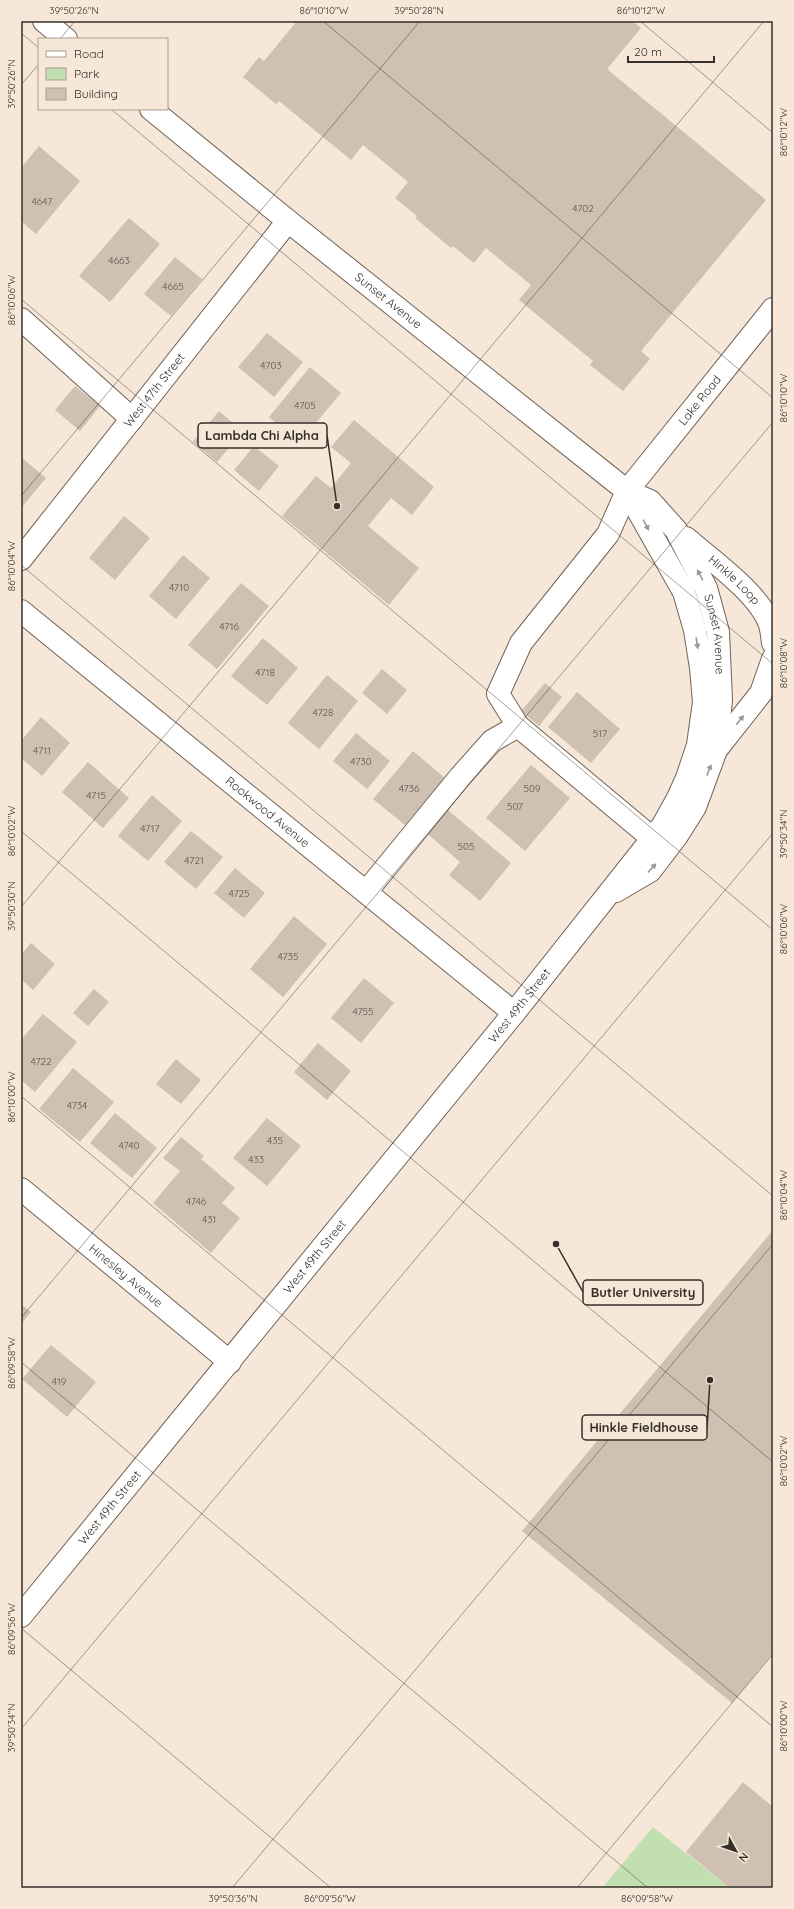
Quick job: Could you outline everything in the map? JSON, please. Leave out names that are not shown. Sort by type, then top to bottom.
[{"type":"street","points":[[44,21],[65,38]]},
{"type":"street","name":"Sunset Avenue","points":[[152,110],[288,221],[627,491],[650,501],[676,530],[706,588],[718,632],[721,700],[716,750],[687,802]]},
{"type":"street","name":"West 47th Street","points":[[21,559],[288,221]]},
{"type":"street","name":"Lake Road","points":[[518,726],[498,694],[521,643],[608,534],[627,491],[773,310]]},
{"type":"street","points":[[21,319],[132,418]]},
{"type":"street","name":"Sunset Avenue","points":[[627,491],[684,592],[696,630],[704,702],[698,745],[687,802]]},
{"type":"street","name":"Hinkle Loop","points":[[676,530],[738,582],[756,601],[770,624],[773,643]]},
{"type":"street","name":"Rookwood Avenue","points":[[21,611],[514,1013]]},
{"type":"street","points":[[716,750],[761,693],[773,659]]},
{"type":"street","points":[[366,892],[460,777],[492,741],[518,726],[652,838]]},
{"type":"street","name":"West 49th Street","points":[[21,1616],[514,1013],[652,838],[687,802]]},
{"type":"street","name":"West 49th Street","points":[[607,895],[624,888],[650,870],[676,837],[687,802]]},
{"type":"street","name":"Hinesley Avenue","points":[[21,1189],[230,1362]]},
{"type":"green space","points":[[653,1827],[730,1888],[602,1888]]},
{"type":"building","points":[[297,21],[632,21],[641,28],[607,69],[766,200],[641,351],[650,359],[623,391],[590,365],[593,361],[519,300],[531,285],[486,248],[474,263],[453,246],[451,248],[415,218],[417,216],[395,198],[408,182],[363,145],[351,160],[279,101],[276,104],[243,77],[259,57],[264,61]]},
{"type":"building","points":[[39,146],[80,181],[36,234],[21,221],[21,168]]},
{"type":"building","points":[[129,218],[160,244],[110,302],[79,276]]},
{"type":"building","points":[[175,257],[202,279],[171,316],[144,294]]},
{"type":"building","points":[[267,333],[303,362],[274,397],[238,367]]},
{"type":"building","points":[[310,367],[341,393],[299,443],[269,417]]},
{"type":"building","points":[[75,386],[100,406],[80,431],[55,410]]},
{"type":"building","points":[[219,411],[243,432],[217,462],[193,442]]},
{"type":"building","points":[[354,420],[434,487],[412,515],[391,498],[368,526],[419,568],[389,605],[282,516],[316,476],[331,488],[351,463],[331,447]]},
{"type":"building","points":[[254,446],[279,466],[259,491],[234,470]]},
{"type":"building","points":[[21,457],[46,478],[21,508]]},
{"type":"building","points":[[124,516],[150,538],[115,580],[89,558]]},
{"type":"building","points":[[183,555],[210,578],[176,619],[149,596]]},
{"type":"building","points":[[241,583],[269,606],[217,669],[188,645]]},
{"type":"building","points":[[263,638],[298,668],[267,705],[231,676]]},
{"type":"building","points":[[382,669],[407,690],[387,714],[362,693]]},
{"type":"building","points":[[327,675],[358,701],[319,749],[288,723]]},
{"type":"building","points":[[545,683],[562,697],[539,726],[521,711]]},
{"type":"building","points":[[577,692],[620,729],[591,763],[548,727]]},
{"type":"building","points":[[41,717],[70,743],[42,776],[21,758],[21,741]]},
{"type":"building","points":[[356,733],[390,761],[367,789],[333,761]]},
{"type":"building","points":[[413,751],[445,778],[405,825],[373,799]]},
{"type":"building","points":[[88,762],[129,798],[103,828],[62,792]]},
{"type":"building","points":[[531,765],[570,798],[525,851],[486,818]]},
{"type":"building","points":[[152,795],[182,821],[148,861],[118,836]]},
{"type":"building","points":[[443,806],[511,863],[480,901],[449,875],[460,862],[423,830]]},
{"type":"building","points":[[191,831],[223,857],[196,889],[164,862]]},
{"type":"building","points":[[235,868],[265,893],[244,918],[214,893]]},
{"type":"building","points":[[294,916],[327,944],[283,997],[250,969]]},
{"type":"building","points":[[31,943],[55,964],[33,990],[21,979],[21,955]]},
{"type":"building","points":[[364,978],[394,1003],[361,1043],[331,1018]]},
{"type":"building","points":[[94,989],[109,1002],[88,1026],[73,1013]]},
{"type":"building","points":[[43,1014],[77,1042],[35,1092],[21,1080],[21,1040]]},
{"type":"building","points":[[318,1043],[351,1071],[327,1100],[294,1072]]},
{"type":"building","points":[[176,1059],[201,1080],[181,1104],[156,1084]]},
{"type":"building","points":[[73,1068],[114,1102],[80,1142],[39,1109]]},
{"type":"building","points":[[115,1113],[157,1148],[132,1178],[90,1143]]},
{"type":"building","points":[[267,1118],[301,1146],[267,1186],[233,1158]]},
{"type":"building","points":[[181,1137],[204,1156],[201,1159],[235,1188],[222,1203],[240,1218],[211,1253],[153,1203],[180,1171],[163,1158]]},
{"type":"building","points":[[773,1230],[773,1653],[732,1703],[522,1531]]},
{"type":"building","points":[[21,1304],[31,1312],[21,1324]]},
{"type":"building","points":[[51,1345],[96,1382],[67,1417],[22,1379]]},
{"type":"building","points":[[743,1782],[773,1807],[773,1888],[730,1888],[686,1852]]},
{"type":"place","name":"Lambda Chi Alpha","points":[[337,506]]},
{"type":"place","name":"Butler University","points":[[556,1244]]},
{"type":"place","name":"Hinkle Fieldhouse","points":[[710,1380]]}]
